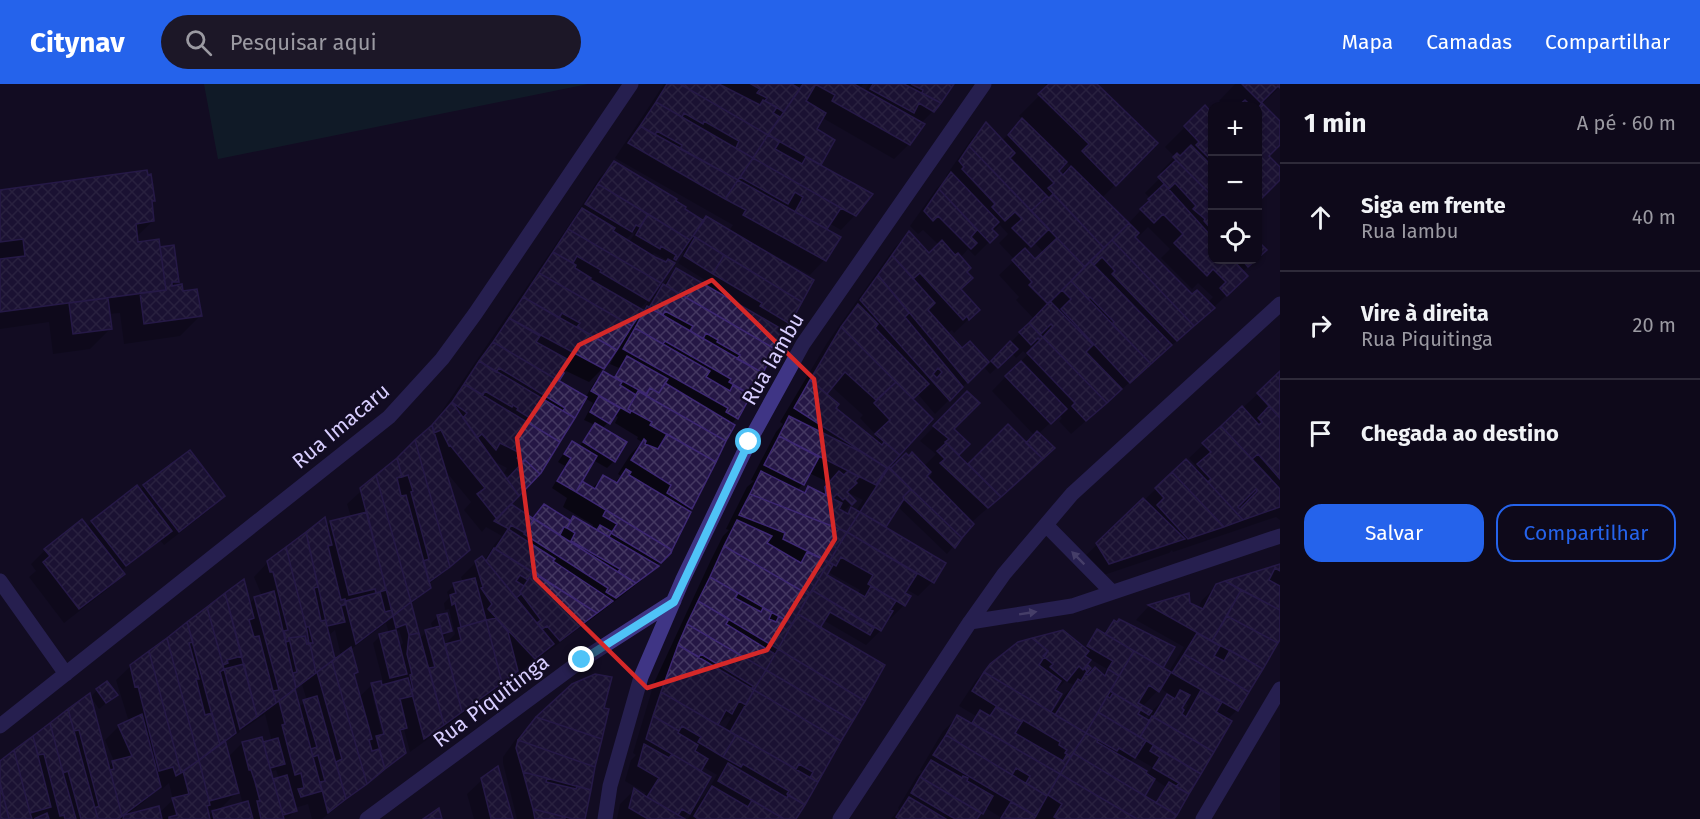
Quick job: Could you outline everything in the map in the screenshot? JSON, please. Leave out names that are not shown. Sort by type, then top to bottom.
[{"type":"street","name":"Rua Imacaru","points":[[0,726],[389,417],[442,359],[475,314],[631,84]]},
{"type":"street","name":"Rua Iambu","points":[[605,819],[610,786],[641,677],[749,442],[803,344],[984,84]]},
{"type":"street","points":[[840,819],[970,622],[1005,574],[1072,494],[1280,304]]},
{"type":"street","points":[[1046,525],[1111,591]]},
{"type":"street","points":[[970,622],[1072,606],[1280,536]]},
{"type":"street","points":[[0,581],[66,674]]},
{"type":"street","name":"Rua Piquitinga","points":[[367,819],[582,660],[674,602]]},
{"type":"street","points":[[1203,819],[1280,689]]},
{"type":"highlighted area","points":[[712,280],[814,379],[835,539],[767,650],[647,688],[535,578],[517,438],[579,345]]},
{"type":"green space","points":[[204,84],[588,84],[218,159]]},
{"type":"building","points":[[667,84],[680,84],[768,135],[753,158],[736,148],[739,141],[704,121],[703,124],[684,113],[682,117],[656,102]]},
{"type":"building","points":[[680,84],[719,84],[760,105],[763,100],[777,107],[773,113],[780,117],[768,135]]},
{"type":"building","points":[[751,84],[792,84],[800,89],[784,112],[765,101],[767,98],[757,93],[760,89]]},
{"type":"building","points":[[803,84],[816,84],[806,101],[826,113],[817,129],[835,140],[821,165],[768,135]]},
{"type":"building","points":[[815,84],[854,84],[925,124],[910,145],[832,101],[835,95]]},
{"type":"building","points":[[873,84],[904,84],[941,103],[934,112],[919,103],[914,113],[870,89]]},
{"type":"building","points":[[911,84],[954,84],[941,103]]},
{"type":"building","points":[[1049,84],[1097,84],[1158,143],[1116,186],[1082,151],[1089,144],[1038,94]]},
{"type":"building","points":[[1242,84],[1280,84],[1280,88],[1278,86],[1260,102]]},
{"type":"building","points":[[656,102],[753,158],[738,180],[680,149],[682,145],[657,131],[655,135],[640,126]]},
{"type":"building","points":[[1262,103],[1280,121],[1280,145],[1269,156],[1280,167],[1280,180],[1262,198]]},
{"type":"building","points":[[1205,105],[1208,108],[1208,157],[1196,145],[1199,142],[1184,126]]},
{"type":"building","points":[[1022,118],[1067,162],[1059,171],[1063,175],[1071,166],[1129,223],[1104,248],[1048,188],[1054,183],[1008,135]]},
{"type":"building","points":[[986,122],[1015,153],[1010,158],[1047,196],[1031,211],[969,146]]},
{"type":"building","points":[[640,126],[738,180],[725,199],[628,143]]},
{"type":"building","points":[[768,135],[780,141],[775,149],[802,164],[806,157],[873,194],[856,216],[841,208],[753,158]]},
{"type":"building","points":[[1191,145],[1208,162],[1208,192],[1173,157],[1177,153],[1180,156]]},
{"type":"building","points":[[969,146],[1049,229],[1031,247],[1012,228],[1022,219],[1015,212],[1005,221],[992,207],[995,204],[962,169],[964,167],[959,161]]},
{"type":"building","points":[[753,158],[841,208],[827,229],[795,212],[803,197],[795,192],[788,204],[740,177]]},
{"type":"building","points":[[1176,160],[1208,192],[1208,226],[1205,219],[1193,209],[1196,206],[1175,183],[1169,189],[1158,177]]},
{"type":"building","points":[[614,161],[677,199],[676,201],[686,207],[685,209],[704,221],[690,240],[598,184]]},
{"type":"building","points":[[147,170],[148,175],[151,174],[155,201],[152,201],[154,221],[136,224],[138,242],[159,239],[166,290],[0,312],[0,259],[25,256],[23,239],[0,242],[0,190]]},
{"type":"building","points":[[951,172],[999,222],[992,229],[998,235],[990,243],[939,189]]},
{"type":"building","points":[[738,180],[841,237],[826,261],[743,215],[746,210],[725,199]]},
{"type":"building","points":[[598,184],[648,214],[640,227],[636,225],[632,232],[585,204]]},
{"type":"building","points":[[1164,184],[1208,233],[1208,264],[1237,264],[1248,276],[1227,296],[1220,288],[1226,282],[1213,269],[1207,276],[1174,243],[1183,234],[1163,214],[1154,223],[1140,209],[1150,200],[1148,199]]},
{"type":"building","points":[[939,189],[977,230],[971,237],[977,243],[971,249],[938,216],[933,221],[924,211]]},
{"type":"building","points":[[1053,194],[1104,248],[1085,267],[1031,211],[1047,196],[1049,198]]},
{"type":"building","points":[[582,208],[615,228],[613,231],[655,257],[666,262],[668,259],[675,263],[661,283],[568,229]]},
{"type":"building","points":[[648,214],[690,240],[676,260],[674,259],[676,255],[636,235]]},
{"type":"building","points":[[706,216],[814,280],[802,302],[693,236]]},
{"type":"building","points":[[1129,223],[1139,233],[1135,237],[1192,294],[1197,290],[1215,308],[1194,326],[1112,240]]},
{"type":"building","points":[[568,229],[661,283],[649,301],[577,256],[573,263],[553,252]]},
{"type":"building","points":[[909,231],[929,253],[942,240],[971,268],[967,272],[973,278],[961,289],[980,310],[969,320],[967,316],[963,320],[920,273],[913,279],[892,255]]},
{"type":"building","points":[[695,237],[724,255],[713,274],[684,256]]},
{"type":"building","points":[[1057,238],[1085,267],[1048,304],[1029,285],[1032,282],[1012,260],[1025,248],[1035,259]]},
{"type":"building","points":[[1112,240],[1194,326],[1177,341],[1112,274],[1115,271],[1102,257],[1094,265],[1090,261]]},
{"type":"building","points":[[174,245],[179,282],[172,282],[172,286],[182,284],[183,291],[197,289],[202,316],[144,324],[140,293],[166,290],[160,247]]},
{"type":"building","points":[[1262,245],[1267,250],[1262,254]]},
{"type":"building","points":[[553,252],[576,265],[575,268],[591,278],[589,279],[643,310],[632,326],[539,273]]},
{"type":"building","points":[[724,255],[802,302],[790,324],[760,306],[762,303],[713,274]]},
{"type":"building","points":[[892,255],[935,303],[928,310],[962,348],[970,341],[989,362],[968,383],[878,275]]},
{"type":"building","points":[[1090,261],[1172,345],[1151,364],[1112,324],[1114,322],[1090,297],[1088,299],[1071,281]]},
{"type":"building","points":[[676,268],[785,331],[775,349],[666,286]]},
{"type":"building","points":[[539,273],[632,326],[617,350],[577,327],[580,323],[562,313],[559,318],[523,297]]},
{"type":"building","points":[[878,275],[909,313],[905,317],[963,387],[950,401],[860,300]],"holes":[[[938,368],[942,372],[937,378],[933,374]]]},
{"type":"building","points":[[1071,281],[1151,364],[1130,383],[1061,309],[1071,299],[1062,290]]},
{"type":"building","points":[[663,284],[775,349],[763,373],[737,359],[740,355],[706,333],[703,339],[690,331],[693,326],[665,311],[663,315],[649,308]]},
{"type":"building","points":[[523,297],[617,350],[604,369],[509,318]]},
{"type":"building","points":[[108,298],[112,329],[73,334],[69,303]]},
{"type":"building","points":[[1050,301],[1093,345],[1086,352],[1122,389],[1107,403],[1043,337],[1053,326],[1051,324],[1040,335],[1029,323]]},
{"type":"building","points":[[858,304],[878,324],[875,328],[929,384],[913,399],[841,327]]},
{"type":"building","points":[[647,306],[763,373],[751,395],[729,382],[731,379],[665,341],[663,344],[635,328]]},
{"type":"building","points":[[509,318],[540,336],[536,342],[567,359],[560,371],[564,373],[559,381],[493,342]]},
{"type":"building","points":[[1029,323],[1107,403],[1086,421],[1072,406],[1075,403],[1027,353],[1040,340],[1038,338],[1031,345],[1019,332]]},
{"type":"building","points":[[841,327],[896,382],[876,400],[845,372],[827,394],[810,380]]},
{"type":"building","points":[[635,328],[710,371],[706,377],[730,391],[733,385],[751,395],[738,419],[726,412],[728,408],[623,349]]},
{"type":"building","points":[[1010,341],[1018,349],[998,368],[991,361]]},
{"type":"building","points":[[493,342],[587,397],[575,418],[563,411],[565,408],[499,368],[496,372],[479,361]]},
{"type":"building","points":[[627,356],[668,379],[659,393],[650,388],[646,394],[615,377]]},
{"type":"building","points":[[479,361],[575,418],[560,442],[527,422],[530,418],[517,410],[518,408],[513,405],[512,407],[485,391],[483,395],[464,384]]},
{"type":"building","points":[[1021,361],[1067,409],[1051,424],[1005,376]]},
{"type":"building","points":[[603,371],[622,382],[620,385],[636,395],[628,409],[630,413],[591,391]]},
{"type":"building","points":[[1280,371],[1280,417],[1279,417],[1257,393]]},
{"type":"building","points":[[810,380],[839,404],[836,408],[882,445],[884,442],[900,455],[889,467],[887,468],[794,408]]},
{"type":"building","points":[[896,382],[933,419],[900,455],[875,434],[890,420],[874,403]]},
{"type":"building","points":[[665,383],[735,425],[726,441],[646,396],[650,388],[659,393]]},
{"type":"building","points":[[464,384],[560,442],[540,474],[525,460],[523,462],[517,458],[520,453],[500,443],[496,450],[482,434],[477,438],[463,418],[467,413],[452,402]]},
{"type":"building","points":[[638,391],[726,441],[716,462],[650,425],[652,422],[628,409]]},
{"type":"building","points":[[967,391],[980,403],[954,429],[970,444],[959,455],[945,442],[949,439],[933,426]]},
{"type":"building","points":[[599,396],[620,408],[610,424],[590,412]]},
{"type":"building","points":[[452,402],[519,496],[497,519],[477,494],[485,488],[449,446],[441,430],[434,433],[432,425]]},
{"type":"building","points":[[1242,406],[1259,425],[1262,422],[1258,418],[1269,406],[1280,418],[1280,479],[1258,454],[1252,459],[1221,426]]},
{"type":"building","points":[[789,416],[863,453],[887,468],[876,485],[779,436]]},
{"type":"building","points":[[595,423],[627,442],[615,462],[583,442]]},
{"type":"building","points":[[1008,424],[1043,459],[1001,497],[968,464]]},
{"type":"building","points":[[432,425],[470,550],[450,567],[415,440]]},
{"type":"building","points":[[1221,426],[1280,489],[1280,507],[1243,520],[1208,482],[1211,479],[1197,464],[1211,452],[1202,443]],"holes":[[[1256,489],[1257,491],[1240,509],[1238,507]]]},
{"type":"building","points":[[1037,431],[1055,448],[1043,459],[1026,443]]},
{"type":"building","points":[[667,434],[716,462],[692,509],[667,493],[671,485],[631,460],[644,439],[645,444],[658,449]]},
{"type":"building","points":[[779,436],[819,457],[804,485],[764,465]]},
{"type":"building","points":[[415,440],[450,567],[429,582],[423,561],[429,559],[411,492],[413,491],[408,475],[402,477],[397,458]]},
{"type":"building","points":[[572,441],[597,456],[576,492],[557,481],[571,458],[564,454]]},
{"type":"building","points":[[946,443],[1001,497],[988,508],[940,463],[945,459],[937,451]]},
{"type":"building","points":[[190,450],[225,496],[179,532],[143,485]]},
{"type":"building","points":[[912,452],[931,472],[927,476],[974,524],[962,538],[890,469],[906,453],[909,456]]},
{"type":"building","points":[[397,458],[402,477],[397,478],[401,496],[406,495],[431,588],[411,602],[376,475]]},
{"type":"building","points":[[1186,459],[1243,520],[1224,527],[1172,472]]},
{"type":"building","points":[[525,460],[540,474],[519,496],[507,479]]},
{"type":"building","points":[[889,467],[911,489],[903,497],[904,499],[886,527],[860,512]]},
{"type":"building","points":[[626,469],[631,472],[629,475],[691,512],[672,550],[576,492],[582,481],[595,489],[603,475],[617,483]]},
{"type":"building","points":[[761,471],[805,493],[808,486],[842,503],[839,509],[848,514],[851,507],[860,512],[847,532],[750,494]]},
{"type":"building","points":[[839,471],[844,475],[848,471],[859,477],[855,481],[857,483],[847,492],[856,501],[852,505],[837,494],[832,499],[826,495],[825,487]]},
{"type":"building","points":[[1172,472],[1224,527],[1188,539],[1157,505],[1164,498],[1155,488]]},
{"type":"building","points":[[376,475],[411,602],[393,616],[360,488]]},
{"type":"building","points":[[137,485],[172,531],[126,566],[91,521]]},
{"type":"building","points":[[911,489],[962,538],[955,548],[904,499],[903,497]]},
{"type":"building","points":[[750,494],[847,532],[829,562],[783,539],[785,533],[739,515]]},
{"type":"building","points":[[1143,498],[1185,539],[1109,564],[1096,543]]},
{"type":"building","points":[[511,504],[534,519],[525,533],[511,525],[509,529],[494,521]]},
{"type":"building","points":[[544,504],[571,521],[560,535],[533,518]]},
{"type":"building","points":[[606,510],[672,550],[671,553],[661,563],[611,533],[609,537],[597,530],[600,525],[612,532],[617,524],[603,516]]},
{"type":"building","points":[[367,512],[386,590],[376,593],[375,589],[349,595],[330,521]]},
{"type":"building","points":[[860,512],[946,563],[934,583],[847,532]]},
{"type":"building","points":[[573,516],[659,566],[636,583],[618,572],[620,569],[571,541],[575,533],[567,528]]},
{"type":"building","points":[[325,517],[332,545],[328,546],[341,600],[345,599],[346,604],[341,606],[345,622],[327,626],[306,532]]},
{"type":"building","points":[[82,519],[125,574],[79,609],[43,562],[50,556],[44,549]]},
{"type":"building","points":[[534,519],[636,583],[616,598],[606,592],[608,588],[524,534]]},
{"type":"building","points":[[737,520],[772,536],[767,543],[801,563],[807,552],[829,562],[809,595],[724,546]]},
{"type":"building","points":[[508,529],[555,559],[553,561],[613,601],[597,613],[495,549]]},
{"type":"building","points":[[306,532],[318,587],[314,588],[321,621],[326,620],[335,659],[316,673],[310,643],[313,643],[309,627],[306,627],[286,547]]},
{"type":"building","points":[[847,532],[917,574],[905,593],[911,596],[905,606],[868,584],[873,575],[841,557],[836,566],[829,562]]},
{"type":"building","points":[[724,546],[809,595],[792,624],[710,577]]},
{"type":"building","points":[[286,547],[307,631],[309,643],[307,644],[305,636],[289,638],[286,642],[284,631],[288,630],[273,572],[270,572],[267,561]]},
{"type":"building","points":[[494,548],[533,572],[528,580],[520,575],[516,581],[524,586],[521,594],[516,598],[486,561]]},
{"type":"building","points":[[482,556],[554,644],[535,659],[488,609],[492,604],[481,588],[483,587],[475,561]]},
{"type":"building","points":[[829,562],[833,565],[827,575],[865,597],[871,586],[896,601],[881,631],[812,590]]},
{"type":"building","points":[[1280,564],[1280,571],[1275,568],[1269,580],[1280,586],[1280,610],[1225,581]]},
{"type":"building","points":[[533,572],[597,613],[560,641],[547,626],[542,629],[537,623],[541,620],[520,592]]},
{"type":"building","points":[[710,577],[738,593],[735,598],[761,612],[763,608],[772,612],[769,619],[776,622],[779,616],[792,624],[778,649],[698,601]]},
{"type":"building","points":[[475,578],[486,620],[461,627],[455,603],[452,605],[450,595],[456,593],[453,583]]},
{"type":"building","points":[[244,579],[254,618],[249,620],[254,637],[259,636],[276,703],[257,717],[225,593]]},
{"type":"building","points":[[1225,581],[1241,590],[1212,641],[1148,605],[1189,593],[1190,603],[1203,609],[1216,584]]},
{"type":"building","points":[[812,590],[874,628],[870,635],[830,612],[820,628],[798,614]]},
{"type":"building","points":[[1241,590],[1280,610],[1280,640],[1278,643],[1227,616]]},
{"type":"building","points":[[274,591],[296,688],[276,703],[273,691],[279,690],[254,597]]},
{"type":"building","points":[[380,592],[385,612],[392,610],[393,616],[356,644],[345,601]]},
{"type":"building","points":[[225,593],[242,656],[227,660],[228,663],[223,665],[207,607]]},
{"type":"building","points":[[698,601],[729,619],[726,624],[775,654],[766,670],[687,624]]},
{"type":"building","points":[[411,602],[419,633],[409,635],[406,624],[396,628],[393,616]]},
{"type":"building","points":[[207,607],[224,669],[220,672],[236,733],[220,745],[187,622]]},
{"type":"building","points":[[447,613],[452,631],[442,634],[437,615]]},
{"type":"building","points":[[798,614],[885,665],[865,701],[778,649]]},
{"type":"building","points":[[1227,616],[1278,643],[1263,669],[1212,641]]},
{"type":"building","points":[[496,618],[508,632],[518,671],[502,683],[486,620]]},
{"type":"building","points":[[1119,619],[1175,647],[1163,668],[1105,634],[1114,620],[1117,622]]},
{"type":"building","points":[[486,620],[502,683],[462,712],[445,644],[461,640],[458,628]]},
{"type":"building","points":[[187,622],[193,642],[189,643],[199,679],[196,679],[205,715],[212,713],[220,745],[199,760],[167,638]]},
{"type":"building","points":[[687,624],[766,670],[754,690],[753,686],[701,654],[699,657],[678,645]]},
{"type":"building","points":[[440,626],[462,712],[444,725],[429,668],[435,667],[425,630]]},
{"type":"building","points":[[1097,629],[1134,651],[1119,676],[1108,669],[1113,661],[1087,646]]},
{"type":"building","points":[[396,630],[407,674],[390,678],[379,634]]},
{"type":"building","points":[[1063,630],[1089,651],[1085,656],[1091,660],[1083,670],[1079,666],[1067,681],[1050,667],[1053,664],[1043,656],[1048,651],[1032,638]]},
{"type":"building","points":[[419,633],[444,725],[424,739],[411,690],[413,689],[410,675],[412,674],[407,654],[409,635]]},
{"type":"building","points":[[1197,633],[1220,646],[1214,656],[1224,661],[1230,650],[1263,669],[1249,692],[1184,654]]},
{"type":"building","points":[[305,636],[307,644],[310,643],[316,673],[296,688],[293,673],[297,672],[289,638]]},
{"type":"building","points":[[167,638],[199,760],[181,773],[149,651]]},
{"type":"building","points":[[1032,638],[1048,651],[1039,665],[1061,681],[1055,690],[1062,694],[1051,712],[984,672],[990,664],[1018,642]]},
{"type":"building","points":[[678,645],[754,690],[746,705],[739,701],[732,714],[726,710],[718,725],[661,692]]},
{"type":"building","points":[[351,647],[358,672],[354,674],[372,739],[369,740],[372,751],[379,749],[385,769],[367,784],[332,661]]},
{"type":"building","points":[[778,649],[865,701],[853,721],[766,670]]},
{"type":"building","points":[[149,651],[181,773],[176,776],[173,767],[159,771],[138,686],[135,687],[130,665]]},
{"type":"building","points":[[1134,651],[1171,672],[1159,692],[1149,685],[1138,703],[1152,711],[1149,715],[1110,691]]},
{"type":"building","points":[[1184,654],[1249,692],[1238,711],[1172,673]]},
{"type":"building","points":[[332,661],[367,784],[346,799],[336,762],[342,759],[317,672]]},
{"type":"building","points":[[244,664],[257,717],[240,729],[224,669]]},
{"type":"building","points":[[1088,665],[1091,668],[1086,674],[1088,675],[1095,667],[1105,676],[1108,669],[1119,676],[1086,733],[1055,715],[1078,679],[1081,681]]},
{"type":"building","points":[[766,670],[853,721],[841,741],[754,690]]},
{"type":"building","points":[[984,672],[1086,733],[1071,757],[1065,753],[1067,750],[1059,745],[1060,742],[972,691]]},
{"type":"building","points":[[595,674],[612,677],[604,708],[609,709],[602,739],[536,717],[572,684]]},
{"type":"building","points":[[408,678],[413,696],[400,699],[407,728],[400,730],[406,753],[385,769],[376,736],[384,734],[371,683],[381,681],[382,685]]},
{"type":"building","points":[[107,681],[118,695],[106,703],[96,689]]},
{"type":"building","points":[[295,689],[322,791],[301,797],[298,789],[304,788],[301,773],[295,775],[282,725],[285,724],[279,701]]},
{"type":"building","points":[[754,690],[841,741],[818,782],[810,778],[813,772],[799,764],[796,769],[730,732]]},
{"type":"building","points":[[1180,690],[1190,695],[1182,708],[1184,710],[1182,714],[1186,717],[1201,690],[1222,702],[1216,712],[1232,721],[1214,752],[1153,717],[1167,694],[1175,699]]},
{"type":"building","points":[[661,692],[736,735],[723,757],[698,742],[701,737],[682,726],[679,731],[653,716]]},
{"type":"building","points":[[90,693],[122,816],[119,819],[98,819],[95,808],[99,806],[79,730],[74,731],[68,709]]},
{"type":"building","points":[[1113,693],[1141,709],[1138,714],[1150,721],[1140,737],[1098,712],[1107,696],[1110,698]]},
{"type":"building","points":[[317,696],[346,799],[328,813],[320,782],[325,781],[318,755],[313,757],[311,749],[317,747],[303,700]]},
{"type":"building","points":[[996,707],[1022,722],[1015,733],[1063,761],[1067,754],[1071,757],[1060,774],[972,723],[980,710],[990,716]]},
{"type":"building","points":[[68,709],[98,819],[81,819],[68,771],[63,773],[50,723]]},
{"type":"building","points":[[1098,712],[1146,741],[1135,758],[1119,748],[1117,751],[1086,733]]},
{"type":"building","points":[[142,714],[161,787],[122,816],[110,770],[114,769],[112,761],[132,756],[118,725]]},
{"type":"building","points":[[957,715],[1060,774],[1047,796],[1026,783],[1030,776],[1016,768],[1012,775],[946,735]]},
{"type":"building","points":[[653,716],[698,745],[695,751],[708,759],[701,771],[646,739]]},
{"type":"building","points":[[1152,716],[1214,752],[1201,774],[1140,737]]},
{"type":"building","points":[[536,717],[602,739],[595,767],[518,740]]},
{"type":"building","points":[[50,723],[76,819],[65,819],[64,815],[60,816],[44,754],[38,755],[33,736]]},
{"type":"building","points":[[1086,733],[1098,740],[1097,742],[1147,771],[1146,773],[1155,779],[1145,796],[1073,753]]},
{"type":"building","points":[[736,735],[818,782],[805,805],[787,794],[789,791],[743,764],[741,767],[723,757]]},
{"type":"building","points":[[946,735],[1047,796],[1036,816],[933,755]]},
{"type":"building","points":[[33,736],[51,807],[30,813],[14,750]]},
{"type":"building","points":[[262,737],[284,819],[261,819],[257,801],[260,801],[242,742]]},
{"type":"building","points":[[278,738],[285,764],[270,768],[263,742]]},
{"type":"building","points":[[225,740],[239,793],[209,801],[199,760]]},
{"type":"building","points":[[518,740],[595,767],[591,790],[523,772],[516,748]]},
{"type":"building","points":[[644,744],[669,758],[672,754],[711,777],[690,814],[682,809],[678,815],[647,797],[659,778],[638,766]]},
{"type":"building","points":[[1153,746],[1201,774],[1189,794],[1176,787],[1179,783],[1153,768],[1160,757],[1150,751]]},
{"type":"building","points":[[14,750],[32,819],[9,819],[0,782],[0,761]]},
{"type":"building","points":[[1073,753],[1177,815],[1174,819],[1137,819],[1060,774]]},
{"type":"building","points":[[199,760],[210,805],[207,806],[210,819],[169,819],[177,815],[172,798],[189,794],[183,771]]},
{"type":"building","points":[[931,760],[962,778],[963,776],[968,778],[967,781],[993,796],[983,814],[920,777]]},
{"type":"building","points":[[728,763],[787,798],[788,795],[805,805],[796,819],[784,819],[718,781]]},
{"type":"building","points":[[498,766],[513,819],[491,819],[481,778]]},
{"type":"building","points":[[523,772],[547,778],[546,782],[591,790],[585,819],[573,819],[533,809]]},
{"type":"building","points":[[1060,774],[1137,819],[1058,819],[1054,817],[1062,804],[1048,795]]},
{"type":"building","points":[[287,775],[297,811],[283,815],[273,779]]},
{"type":"building","points":[[920,777],[981,813],[977,819],[955,819],[911,793]]},
{"type":"building","points":[[0,782],[9,819],[0,819]]},
{"type":"building","points":[[1169,782],[1189,794],[1177,815],[1156,803]]},
{"type":"building","points":[[712,786],[748,807],[752,800],[784,819],[698,819],[694,816]]},
{"type":"building","points":[[634,788],[685,819],[648,819],[629,808]]},
{"type":"building","points":[[909,797],[946,819],[899,819],[896,817]]},
{"type":"building","points":[[248,801],[253,819],[214,819],[212,811]]},
{"type":"building","points":[[1011,802],[1036,816],[1034,819],[1001,818]]},
{"type":"building","points":[[159,806],[162,819],[123,819],[124,815]]},
{"type":"building","points":[[439,808],[442,819],[423,819]]},
{"type":"building","points":[[533,809],[565,817],[565,819],[535,819]]},
{"type":"building","points":[[47,813],[49,819],[34,819]]},
{"type":"route","points":[[582,660],[674,602],[749,442]]}]
